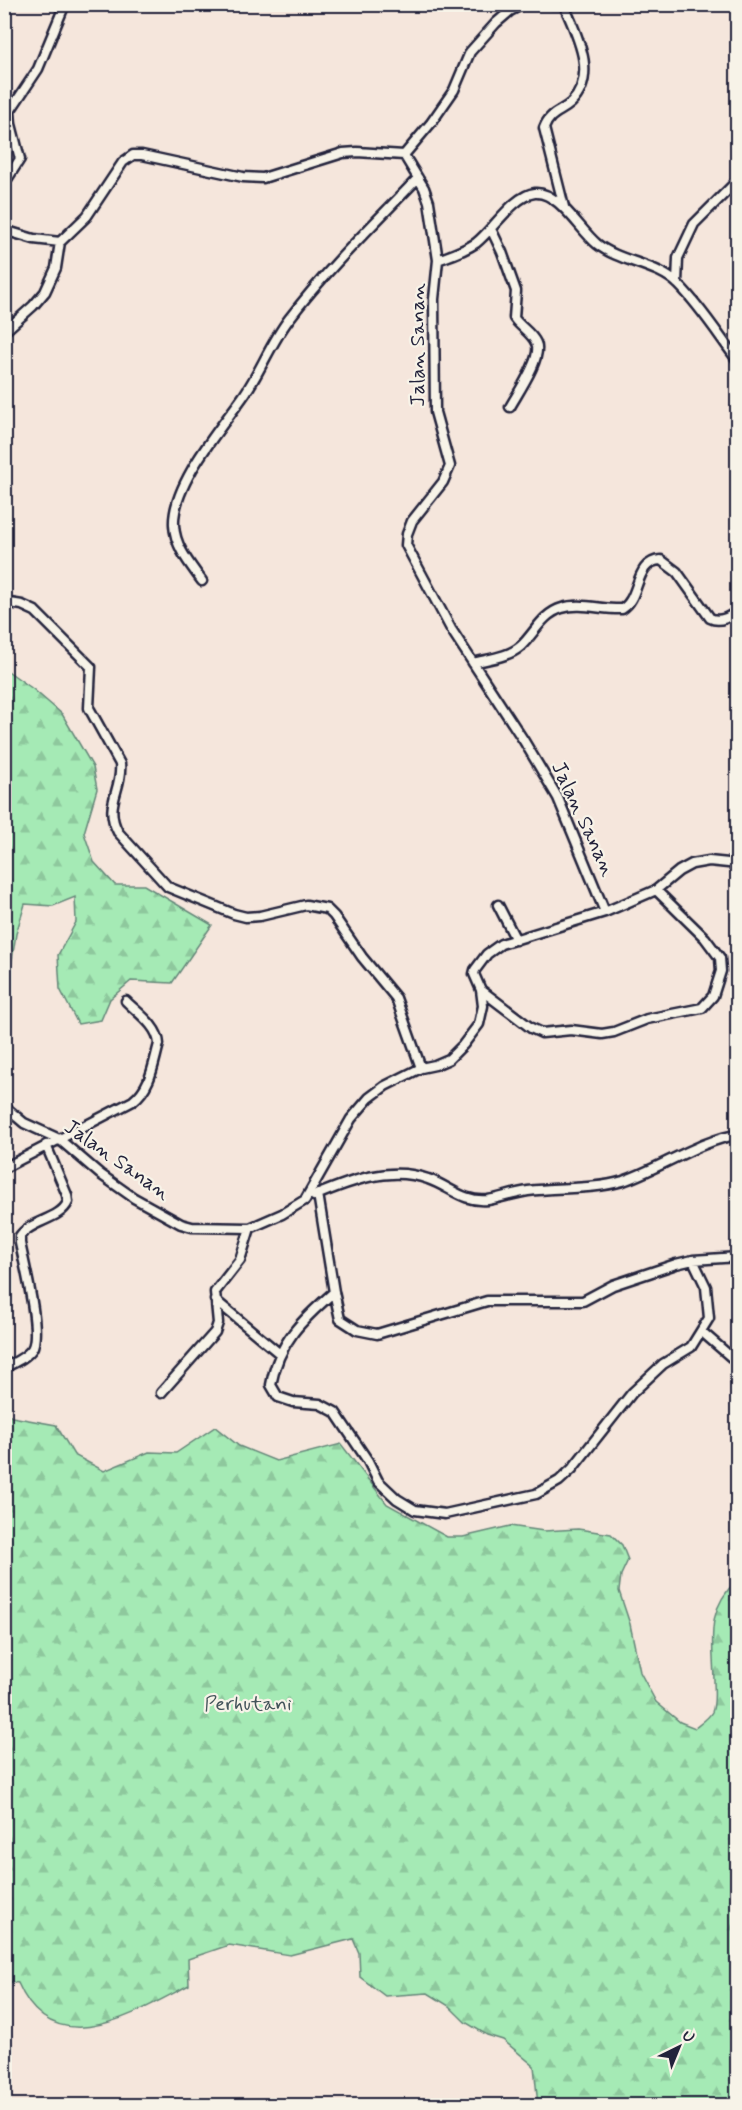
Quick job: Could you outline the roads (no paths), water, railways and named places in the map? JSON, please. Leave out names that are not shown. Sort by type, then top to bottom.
[{"type":"street","points":[[4,184],[20,159],[10,111],[38,69],[65,4]]},
{"type":"street","points":[[4,332],[45,292],[56,268],[60,242],[87,216],[123,162],[133,155],[243,177],[262,178],[343,153],[404,155],[431,123],[454,90],[470,51],[496,23],[523,4]]},
{"type":"street","points":[[552,4],[565,5],[584,56],[580,88],[575,98],[547,119],[544,128],[564,209]]},
{"type":"street","name":"Jalan Sanan","points":[[4,1106],[24,1123],[59,1139],[100,1174],[134,1198],[181,1224],[192,1227],[250,1228],[282,1214],[305,1200],[351,1119],[369,1098],[385,1086],[421,1068],[449,1059],[463,1046],[478,1024],[483,1006],[481,990],[474,974],[478,965],[493,948],[605,912],[558,798],[524,741],[451,630],[406,545],[412,521],[443,482],[450,466],[435,412],[434,299],[438,260],[429,202],[404,155]]},
{"type":"street","points":[[202,581],[183,554],[174,524],[183,487],[192,470],[250,387],[288,320],[324,276],[418,178]]},
{"type":"street","points":[[677,283],[678,258],[694,224],[738,180]]},
{"type":"street","points":[[438,260],[465,250],[491,229],[513,206],[534,193],[544,194],[554,199],[598,244],[677,283],[738,361]]},
{"type":"street","points":[[491,229],[516,291],[514,318],[534,339],[537,348],[533,365],[510,407]]},
{"type":"street","points":[[4,230],[34,239],[60,242]]},
{"type":"street","points":[[473,663],[520,647],[546,618],[560,609],[573,606],[622,609],[630,603],[645,568],[655,560],[661,560],[676,572],[710,618],[715,621],[721,620],[738,611]]},
{"type":"street","points":[[4,602],[22,605],[35,611],[91,667],[88,708],[120,764],[121,772],[112,804],[113,824],[118,832],[168,886],[234,914],[246,917],[260,916],[306,905],[327,909],[396,998],[421,1068]]},
{"type":"street","points":[[605,912],[656,890],[679,871],[700,862],[738,864]]},
{"type":"street","points":[[481,990],[531,1028],[542,1033],[571,1030],[608,1033],[638,1022],[702,1008],[713,996],[721,971],[720,958],[705,938],[656,890]]},
{"type":"street","points":[[498,905],[516,940]]},
{"type":"street","points":[[5,1167],[140,1096],[149,1083],[159,1044],[152,1026],[126,1001]]},
{"type":"street","points":[[305,1200],[372,1176],[391,1172],[429,1179],[473,1200],[486,1200],[525,1191],[606,1185],[644,1173],[704,1146],[738,1135]]},
{"type":"street","points":[[4,1368],[32,1350],[34,1342],[33,1304],[20,1236],[30,1227],[60,1211],[68,1202],[46,1145]]},
{"type":"street","points":[[318,1194],[340,1319],[357,1330],[377,1334],[487,1301],[583,1301],[613,1285],[693,1260],[738,1257]]},
{"type":"street","points":[[161,1393],[215,1332],[218,1323],[215,1292],[240,1260],[250,1228]]},
{"type":"street","points":[[334,1292],[300,1323],[280,1354],[271,1384],[278,1397],[293,1402],[320,1404],[335,1412],[368,1461],[378,1481],[397,1500],[416,1510],[445,1514],[536,1494],[559,1481],[579,1460],[632,1393],[663,1364],[691,1347],[709,1318],[706,1287],[693,1260]]},
{"type":"street","points":[[215,1300],[280,1354]]},
{"type":"street","points":[[701,1331],[738,1363]]},
{"type":"park label","name":"Perhutani","points":[[248,1704]]}]
